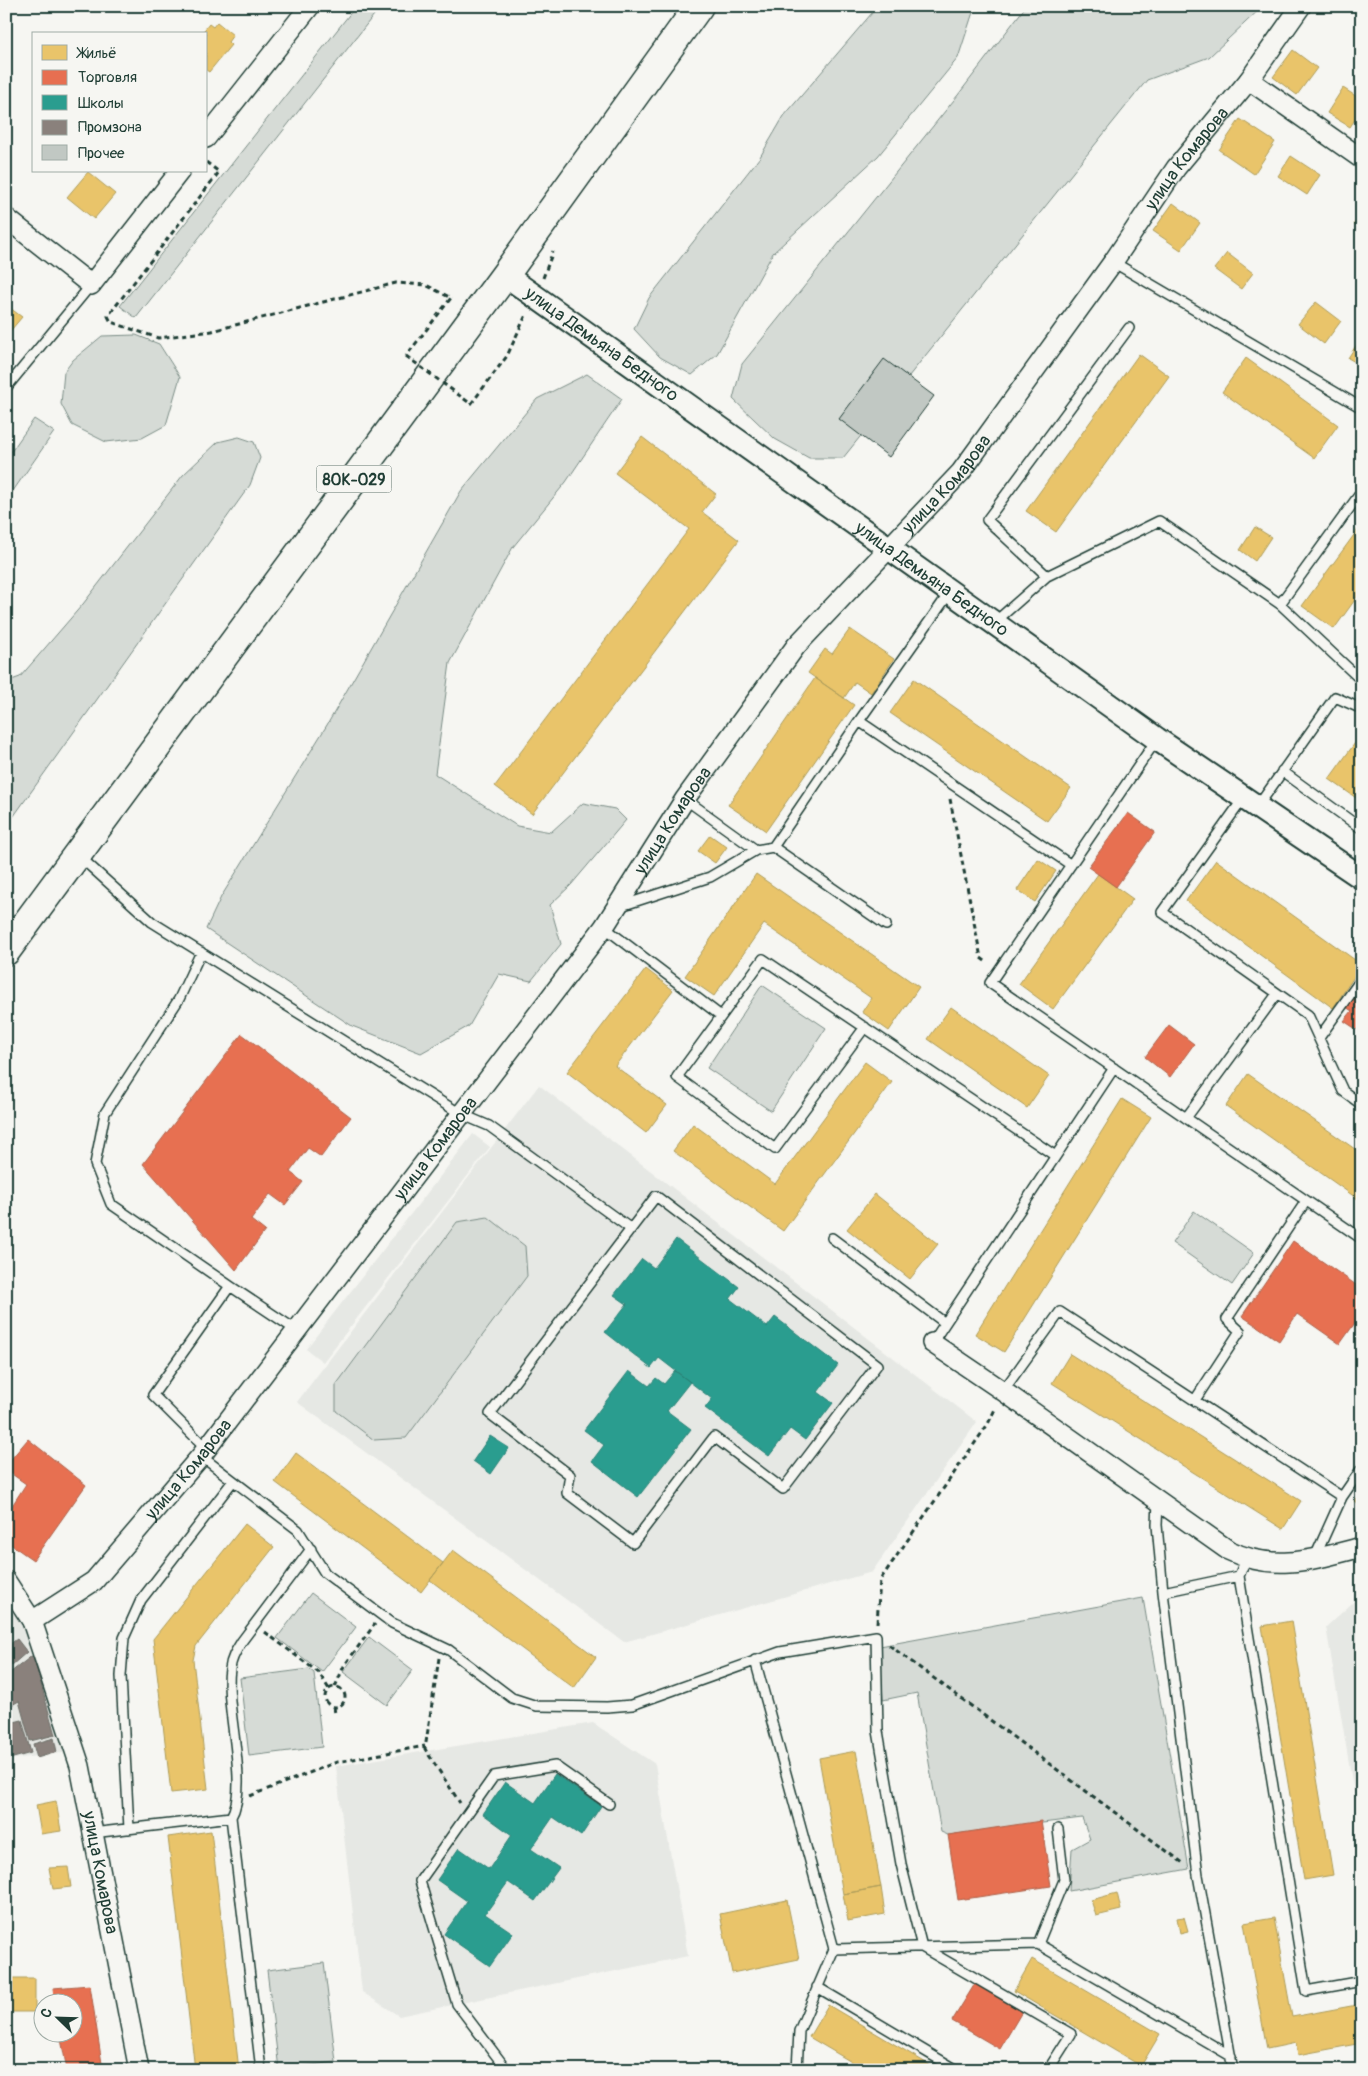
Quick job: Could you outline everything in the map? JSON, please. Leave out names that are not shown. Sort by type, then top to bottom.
[{"type":"main road","name":"80К-029","points":[[6,951],[504,275],[698,6]]},
{"type":"street","points":[[208,135],[310,6]]},
{"type":"street","name":"улица Комарова","points":[[32,1621],[94,1581],[203,1452],[604,927],[685,799],[796,646],[961,472],[1114,262],[1176,168],[1249,80],[1301,6]]},
{"type":"street","points":[[1249,80],[1362,159]]},
{"type":"street","points":[[6,218],[91,285],[179,172]]},
{"type":"street","name":"улица Демьяна Бедного","points":[[504,275],[1157,739],[1362,878]]},
{"type":"street","points":[[932,1343],[1003,1390],[1228,1550],[1243,1568],[1314,1560],[1362,1547]]},
{"type":"street","name":"улица Комарова","points":[[6,1581],[32,1621],[80,1766],[91,1833],[139,2070]]},
{"type":"lane","points":[[1114,262],[1362,408]]},
{"type":"lane","points":[[6,388],[91,285]]},
{"type":"lane","points":[[1047,576],[987,520],[1129,328]]},
{"type":"lane","points":[[1280,604],[1362,491]]},
{"type":"lane","points":[[994,622],[1047,576],[1159,521],[1280,604],[1362,681]]},
{"type":"lane","points":[[773,847],[950,592]]},
{"type":"lane","points":[[1361,706],[1335,697],[1282,772],[1251,801],[1162,912],[1308,1015],[1343,1091],[1362,1105]]},
{"type":"lane","points":[[859,721],[1071,865]]},
{"type":"lane","points":[[1157,739],[990,983],[1362,1239]]},
{"type":"lane","points":[[1282,772],[1362,829]]},
{"type":"lane","points":[[685,799],[756,850]]},
{"type":"lane","points":[[616,908],[710,877],[756,850],[773,847],[886,926]]},
{"type":"lane","points":[[77,854],[152,922],[461,1114],[489,1126],[631,1229]]},
{"type":"lane","points":[[604,927],[721,1016]]},
{"type":"lane","points":[[201,952],[179,999],[105,1113],[94,1164],[111,1204],[296,1330]]},
{"type":"lane","points":[[865,1027],[775,1149],[677,1077],[763,959],[865,1027],[1054,1155]]},
{"type":"lane","points":[[1318,1038],[1362,978]]},
{"type":"lane","points":[[1186,1118],[1277,994]]},
{"type":"lane","points":[[932,1343],[1054,1155],[1114,1068]]},
{"type":"lane","points":[[656,1196],[878,1365],[783,1489],[714,1437],[633,1543],[567,1493],[570,1475],[490,1414],[631,1229],[656,1196]]},
{"type":"lane","points":[[1195,1400],[1240,1331],[1227,1320],[1306,1201]]},
{"type":"lane","points":[[832,1238],[945,1323]]},
{"type":"lane","points":[[230,1286],[153,1395],[203,1452],[233,1480],[298,1530],[311,1549],[316,1562],[325,1573],[400,1627],[442,1645],[512,1698],[537,1706],[607,1707],[632,1705],[755,1660],[792,1649],[876,1636],[878,1731],[901,1864],[922,1947],[1071,2034],[1048,2070]]},
{"type":"lane","points":[[1003,1390],[1060,1312],[1342,1497]]},
{"type":"lane","points":[[1314,1560],[1342,1497],[1362,1468]]},
{"type":"lane","points":[[129,1829],[120,1676],[124,1638],[142,1600],[233,1480]]},
{"type":"lane","points":[[1158,1500],[1157,1526],[1163,1592],[1198,1875],[1233,2070]]},
{"type":"lane","points":[[261,2070],[231,1817],[238,1801],[230,1668],[242,1640],[311,1549]]},
{"type":"lane","points":[[1163,1592],[1243,1568],[1306,1991],[1362,1981]]},
{"type":"lane","points":[[755,1660],[834,1949],[799,2031],[797,2070]]},
{"type":"lane","points":[[507,2070],[457,2004],[420,1882],[494,1776],[555,1766],[609,1804]]},
{"type":"lane","points":[[91,1833],[231,1817]]},
{"type":"lane","points":[[1038,1944],[1064,1880],[1058,1828]]},
{"type":"lane","points":[[834,1949],[1038,1944],[1231,2056]]},
{"type":"lane","points":[[817,1987],[957,2070]]},
{"type":"path","points":[[208,164],[219,172],[108,316],[111,322],[158,338],[212,331],[396,282],[426,286],[451,298],[406,356],[472,404],[507,356]]},
{"type":"path","points":[[947,781],[981,958],[998,970]]},
{"type":"path","points":[[1003,1390],[988,1424],[880,1580],[876,1636],[1021,1741],[1198,1875]]},
{"type":"path","points":[[335,1687],[344,1666],[381,1615]]},
{"type":"path","points":[[254,1624],[319,1673],[329,1689]]},
{"type":"path","points":[[442,1645],[425,1751],[468,1814]]},
{"type":"path","points":[[329,1689],[335,1687],[344,1692],[345,1699],[341,1706],[334,1707]]},
{"type":"path","points":[[329,1689],[325,1700],[334,1707],[335,1714]]},
{"type":"path","points":[[238,1801],[337,1762],[425,1746]]},
{"type":"shaded area","points":[[356,6],[381,6],[136,318],[120,306]]},
{"type":"shaded area","points":[[878,6],[975,6],[958,58],[878,156],[773,253],[717,354],[692,375],[660,357],[634,329],[649,298],[760,157],[784,116]]},
{"type":"shaded area","points":[[1026,6],[1263,6],[1209,57],[1147,80],[843,458],[809,458],[775,439],[733,399],[742,364],[958,95]]},
{"type":"shaded area","points":[[136,335],[159,344],[180,377],[166,425],[142,438],[106,442],[72,425],[61,404],[64,372],[73,360],[102,336]]},
{"type":"shaded area","points":[[587,374],[622,399],[566,482],[513,547],[450,663],[435,774],[517,826],[551,832],[583,803],[615,809],[626,820],[571,885],[550,905],[561,944],[531,981],[499,974],[469,1026],[421,1053],[352,1026],[206,929],[221,897],[327,725],[461,491],[537,399]]},
{"type":"shaded area","points":[[34,419],[54,432],[6,501],[6,459]]},
{"type":"shaded area","points":[[239,437],[254,442],[260,458],[250,485],[6,827],[6,682],[20,677],[83,604],[183,475],[218,442]]},
{"type":"shaded area","points":[[762,985],[826,1028],[771,1111],[707,1068]]},
{"type":"shaded area","points":[[539,1085],[977,1422],[872,1572],[624,1642],[297,1402]]},
{"type":"shaded area","points":[[473,1134],[490,1147],[323,1362],[306,1349]]},
{"type":"shaded area","points":[[1194,1211],[1254,1253],[1232,1285],[1172,1243]]},
{"type":"shaded area","points":[[488,1217],[525,1246],[527,1276],[406,1438],[374,1440],[336,1411],[336,1385],[457,1222]]},
{"type":"shaded area","points":[[311,1593],[356,1627],[322,1672],[277,1638]]},
{"type":"shaded area","points":[[1362,1594],[1362,1840],[1326,1627]]},
{"type":"shaded area","points":[[1143,1598],[1189,1869],[1069,1891],[1072,1849],[1090,1839],[1082,1818],[948,1835],[941,1832],[917,1693],[883,1700],[880,1646]]},
{"type":"shaded area","points":[[6,1599],[35,1636],[69,1752],[6,1760]]},
{"type":"shaded area","points":[[369,1637],[413,1670],[387,1705],[343,1672]]},
{"type":"shaded area","points":[[309,1669],[314,1673],[322,1747],[249,1756],[240,1678]]},
{"type":"shaded area","points":[[593,1723],[655,1764],[688,1956],[399,2016],[362,1992],[336,1766]]},
{"type":"shaded area","points":[[324,1963],[336,2062],[279,2069],[267,1970]]},
{"type":"building: Жильё","points":[[217,22],[233,35],[228,42],[231,45],[209,72],[208,32],[203,32],[209,24],[213,27]]},
{"type":"building: Жильё","points":[[1293,50],[1317,68],[1297,95],[1273,77]]},
{"type":"building: Жильё","points":[[1343,88],[1362,100],[1362,109],[1350,127],[1327,113]]},
{"type":"building: Жильё","points":[[1240,119],[1275,142],[1254,174],[1219,150]]},
{"type":"building: Жильё","points":[[1291,156],[1320,175],[1307,195],[1278,176]]},
{"type":"building: Жильё","points":[[88,172],[115,194],[94,219],[67,197]]},
{"type":"building: Жильё","points":[[1173,203],[1200,223],[1181,250],[1153,231]]},
{"type":"building: Жильё","points":[[1362,213],[1362,230],[1354,224]]},
{"type":"building: Жильё","points":[[1227,253],[1253,273],[1241,289],[1214,269]]},
{"type":"building: Жильё","points":[[1316,302],[1341,321],[1324,344],[1298,324]]},
{"type":"building: Жильё","points":[[6,305],[22,317],[6,336]]},
{"type":"building: Жильё","points":[[1359,341],[1362,342],[1362,366],[1348,358]]},
{"type":"building: Жильё","points":[[1139,354],[1169,376],[1056,532],[1026,511]]},
{"type":"building: Жильё","points":[[1246,358],[1338,425],[1314,458],[1222,392]]},
{"type":"building: Жильё","points":[[642,437],[716,494],[702,512],[739,540],[532,814],[495,786],[689,529],[615,473]]},
{"type":"building: Жильё","points":[[1362,524],[1362,590],[1334,629],[1302,606]]},
{"type":"building: Жильё","points":[[1255,527],[1271,537],[1255,561],[1240,550]]},
{"type":"building: Жильё","points":[[850,629],[894,659],[871,693],[855,682],[844,698],[808,673],[825,649],[832,654]]},
{"type":"building: Жильё","points":[[815,678],[854,705],[766,831],[728,805]]},
{"type":"building: Жильё","points":[[914,679],[1071,788],[1047,821],[890,713]]},
{"type":"building: Жильё","points":[[1355,743],[1362,748],[1362,802],[1329,779]]},
{"type":"building: Жильё","points":[[710,835],[727,847],[715,863],[698,851]]},
{"type":"building: Жильё","points":[[1038,859],[1056,871],[1035,902],[1017,890]]},
{"type":"building: Жильё","points":[[1216,860],[1362,965],[1333,1008],[1186,901]]},
{"type":"building: Жильё","points":[[756,874],[919,987],[889,1031],[862,1012],[871,998],[764,924],[714,996],[685,976]]},
{"type":"building: Жильё","points":[[1098,874],[1133,899],[1053,1009],[1019,984]]},
{"type":"building: Жильё","points":[[646,969],[673,990],[615,1066],[667,1105],[646,1133],[567,1072]]},
{"type":"building: Жильё","points":[[951,1007],[1049,1076],[1027,1108],[928,1039]]},
{"type":"building: Жильё","points":[[865,1062],[892,1082],[783,1231],[673,1151],[693,1124],[775,1184]]},
{"type":"building: Жильё","points":[[1248,1074],[1362,1154],[1362,1202],[1226,1106]]},
{"type":"building: Жильё","points":[[1122,1099],[1151,1117],[1004,1352],[975,1334]]},
{"type":"building: Жильё","points":[[875,1194],[938,1244],[910,1279],[847,1229]]},
{"type":"building: Жильё","points":[[1070,1354],[1301,1501],[1283,1529],[1052,1383]]},
{"type":"building: Жильё","points":[[296,1453],[443,1563],[421,1592],[275,1482]]},
{"type":"building: Жильё","points":[[1362,1495],[1362,1510],[1355,1501]]},
{"type":"building: Жильё","points":[[245,1524],[274,1547],[196,1646],[193,1660],[208,1789],[171,1793],[153,1639]]},
{"type":"building: Жильё","points":[[453,1550],[596,1657],[574,1688],[430,1580]]},
{"type":"building: Жильё","points":[[1291,1621],[1333,1875],[1304,1880],[1262,1626]]},
{"type":"building: Жильё","points":[[856,1751],[881,1887],[843,1894],[819,1758]]},
{"type":"building: Жильё","points":[[56,1801],[61,1831],[41,1834],[36,1805]]},
{"type":"building: Жильё","points":[[211,1831],[239,2070],[195,2070],[168,1837]]},
{"type":"building: Жильё","points":[[68,1867],[71,1887],[53,1889],[49,1868]]},
{"type":"building: Жильё","points":[[881,1887],[885,1914],[848,1921],[843,1894]]},
{"type":"building: Жильё","points":[[1117,1893],[1121,1910],[1096,1916],[1091,1900]]},
{"type":"building: Жильё","points":[[787,1900],[799,1959],[732,1973],[720,1914]]},
{"type":"building: Жильё","points":[[1184,1917],[1188,1931],[1180,1933],[1177,1918]]},
{"type":"building: Жильё","points":[[1274,1918],[1292,2017],[1362,2004],[1362,2043],[1298,2055],[1296,2043],[1267,2049],[1244,1923]]},
{"type":"building: Жильё","points":[[1032,1959],[1160,2034],[1141,2066],[1014,1991]]},
{"type":"building: Жильё","points":[[6,1978],[35,1978],[35,1994],[32,1994],[32,2012],[6,2012]]},
{"type":"building: Жильё","points":[[828,2005],[938,2070],[865,2070],[809,2037]]},
{"type":"building: Торговля","points":[[1128,813],[1155,832],[1116,887],[1088,867]]},
{"type":"building: Торговля","points":[[1362,985],[1362,1033],[1344,1021],[1352,1011],[1346,1007]]},
{"type":"building: Торговля","points":[[1169,1025],[1194,1044],[1170,1077],[1145,1057]]},
{"type":"building: Торговля","points":[[242,1034],[351,1117],[321,1157],[308,1148],[290,1172],[303,1182],[285,1205],[270,1194],[251,1220],[265,1231],[236,1270],[143,1164]]},
{"type":"building: Торговля","points":[[1293,1241],[1362,1289],[1362,1313],[1340,1344],[1297,1314],[1279,1341],[1242,1316]]},
{"type":"building: Торговля","points":[[28,1439],[86,1485],[33,1560],[6,1541],[6,1515],[26,1484],[6,1470],[6,1465]]},
{"type":"building: Торговля","points":[[1041,1821],[1051,1886],[958,1900],[948,1835]]},
{"type":"building: Торговля","points":[[976,1982],[1023,2010],[1000,2049],[952,2021]]},
{"type":"building: Торговля","points":[[90,1985],[103,2070],[67,2070],[62,2044],[82,2044],[82,1994],[54,1994],[53,1988]]},
{"type":"building: Школы","points":[[676,1239],[739,1287],[730,1299],[767,1327],[775,1317],[838,1365],[818,1392],[833,1403],[805,1440],[790,1429],[769,1456],[705,1408],[712,1399],[659,1358],[651,1368],[605,1332],[627,1304],[614,1295],[642,1259],[654,1268]]},
{"type":"building: Школы","points":[[629,1371],[649,1386],[656,1378],[664,1384],[675,1371],[690,1382],[667,1411],[691,1429],[638,1497],[592,1461],[604,1445],[584,1430]]},
{"type":"building: Школы","points":[[490,1436],[509,1448],[491,1474],[473,1461]]},
{"type":"building: Школы","points":[[555,1774],[601,1806],[581,1836],[553,1817],[531,1849],[559,1868],[535,1901],[508,1882],[485,1914],[513,1933],[490,1966],[444,1934],[467,1901],[437,1880],[459,1848],[489,1869],[512,1835],[483,1814],[505,1782],[535,1803]]},
{"type":"building: Промзона","points":[[17,1639],[27,1652],[12,1665],[6,1657],[6,1647]]},
{"type":"building: Промзона","points":[[33,1655],[55,1735],[30,1741],[19,1701],[10,1706],[6,1676]]},
{"type":"building: Промзона","points":[[22,1720],[31,1753],[6,1760],[6,1724]]},
{"type":"building: Промзона","points":[[54,1738],[57,1752],[37,1758],[33,1744]]},
{"type":"building: Прочее","points":[[884,359],[934,396],[889,457],[839,419]]}]
